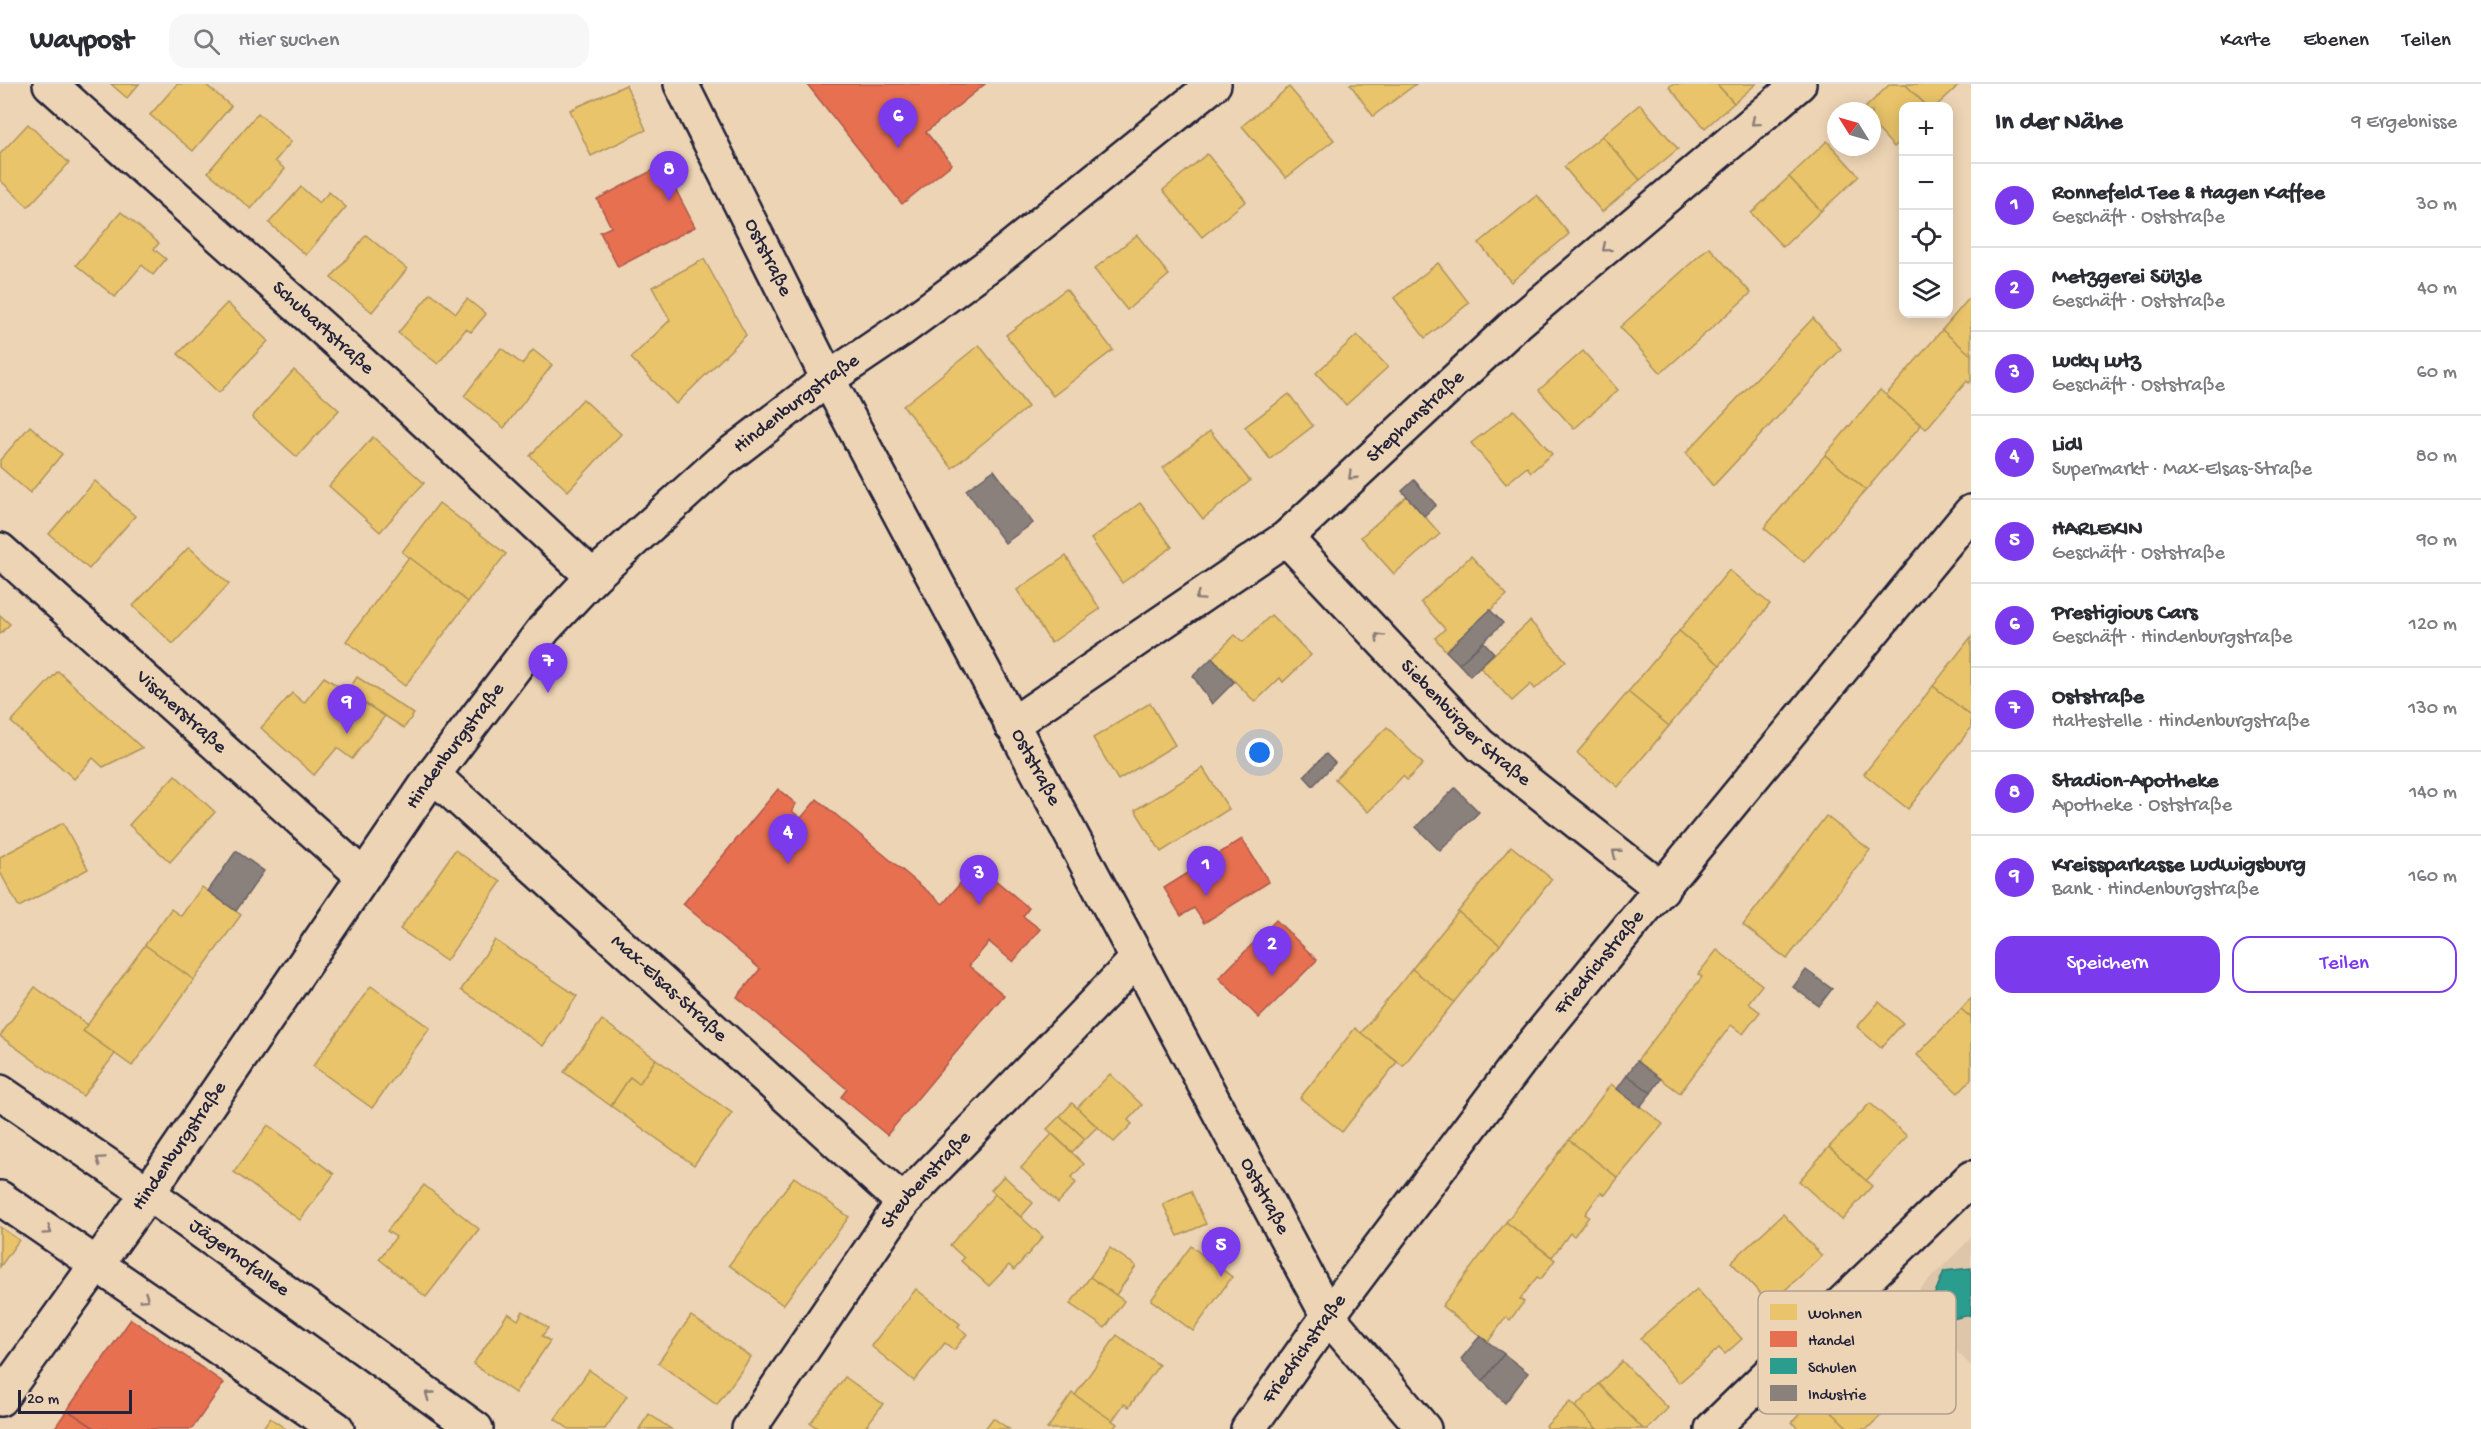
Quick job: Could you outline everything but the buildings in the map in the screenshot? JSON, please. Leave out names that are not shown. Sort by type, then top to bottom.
[{"type":"street","name":"Schubartstraße","points":[[50,84],[389,388],[593,577]]},
{"type":"street","name":"Oststraße","points":[[681,84],[828,379],[1328,1316],[1424,1429]]},
{"type":"street","name":"Hindenburgstraße","points":[[0,1399],[148,1193],[362,875],[433,775],[544,629],[593,577],[720,462],[828,379],[902,329],[997,259],[1214,84]]},
{"type":"street","name":"Stephanstraße","points":[[1011,724],[1286,538],[1517,323],[1799,84]]},
{"type":"street","name":"Friedrichstraße","points":[[1248,1429],[1328,1316],[1529,1050],[1971,512]]},
{"type":"street","name":"Siebenbürger Straße","points":[[1286,538],[1480,745],[1662,889]]},
{"type":"street","name":"Vischerstraße","points":[[0,550],[362,875]]},
{"type":"street","name":"Max-Elsas-Straße","points":[[433,775],[903,1202]]},
{"type":"street","name":"Steubenstraße","points":[[750,1429],[903,1202],[1137,959]]},
{"type":"street","name":"Jägerhofallee","points":[[0,1092],[148,1193],[476,1429]]},
{"type":"street","points":[[1854,1291],[1971,1178]]},
{"type":"street","points":[[0,1198],[337,1429]]},
{"type":"street","points":[[1712,1429],[1758,1384]]},
{"type":"shaded area","points":[[1971,1238],[1971,1366],[1956,1351],[1956,1291],[1918,1291]]},
{"type":"place","name":"Prestigious Cars","points":[[898,148]]},
{"type":"place","name":"Stadion-Apotheke","points":[[669,201]]},
{"type":"place","name":"Oststraße","points":[[548,693]]},
{"type":"place","name":"Kreissparkasse Ludwigsburg","points":[[347,734]]},
{"type":"place","name":"Lidl","points":[[788,864]]},
{"type":"place","name":"Ronnefeld Tee & Hagen Kaffee","points":[[1206,896]]},
{"type":"place","name":"Lucky Lutz","points":[[979,905]]},
{"type":"place","name":"Metzgerei Sülzle","points":[[1272,976]]},
{"type":"place","name":"HARLEKIN","points":[[1221,1277]]}]
